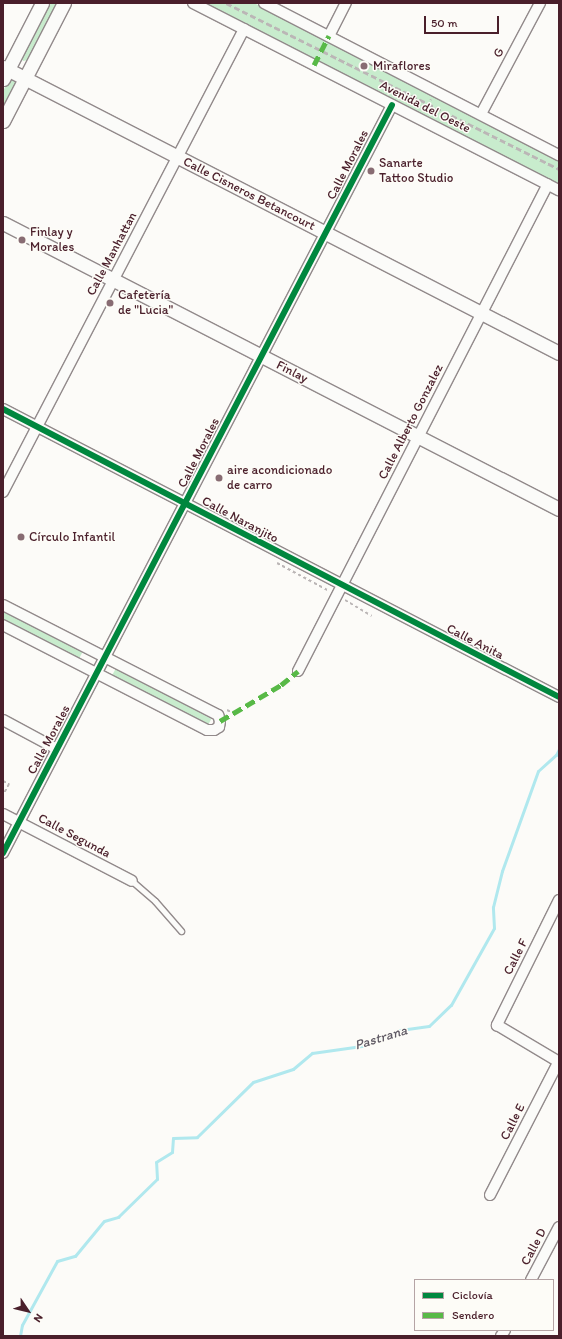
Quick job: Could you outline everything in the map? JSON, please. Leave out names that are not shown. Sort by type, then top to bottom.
[{"type":"street","points":[[5,72],[42,3]]},
{"type":"street","points":[[3,121],[64,3]]},
{"type":"street","name":"Avenida del Oeste","points":[[193,3],[559,190]]},
{"type":"street","name":"Avenida del Oeste","points":[[264,3],[559,155]]},
{"type":"street","points":[[329,36],[346,3]]},
{"type":"street","name":"G","points":[[481,114],[540,3]]},
{"type":"street","name":"Calle Manhattan","points":[[3,492],[244,29]]},
{"type":"street","name":"Calle Cisneros Betancourt","points":[[5,72],[25,78],[559,353]]},
{"type":"street","name":"Calle Morales","points":[[3,853],[392,105]]},
{"type":"street","name":"Calle Alberto Gonzalez","points":[[298,671],[548,184]]},
{"type":"street","name":"Finlay","points":[[3,224],[559,509]]},
{"type":"street","name":"Calle Naranjito","points":[[3,409],[382,607]]},
{"type":"street","points":[[3,605],[218,715],[220,721],[219,727],[214,730],[207,730],[3,625]]},
{"type":"street","name":"Calle Anita","points":[[382,607],[559,697]]},
{"type":"street","points":[[3,720],[57,749]]},
{"type":"street","name":"Calle Segunda","points":[[3,814],[132,881]]},
{"type":"street","name":"Calle F","points":[[559,900],[497,1025],[559,1062]]},
{"type":"street","name":"Calle E","points":[[490,1195],[559,1062]]},
{"type":"street","name":"Calle D","points":[[532,1279],[559,1227]]},
{"type":"lane","points":[[132,881],[155,901],[180,931]]},
{"type":"path","points":[[421,120],[435,91]]},
{"type":"path","points":[[3,781],[9,784],[3,795]]},
{"type":"green space","points":[[49,3],[58,3],[29,60],[23,61],[21,57]]},
{"type":"green space","points":[[205,3],[254,3],[559,157],[559,185]]},
{"type":"green space","points":[[12,77],[18,80],[3,112],[3,91]]},
{"type":"green space","points":[[3,610],[82,652],[78,661],[3,621]]},
{"type":"green space","points":[[116,668],[211,719],[207,727],[112,676]]},
{"type":"waterway","name":"Pastrana","points":[[20,1336],[22,1325],[57,1261],[75,1256],[104,1221],[118,1217],[157,1179],[156,1162],[172,1152],[173,1138],[197,1137],[253,1082],[293,1069],[312,1053],[362,1046],[400,1030],[429,1026],[451,1005],[494,928],[493,907],[502,871],[538,771],[556,755],[559,749]]},
{"type":"railway","points":[[226,3],[559,169]]},
{"type":"marked path","points":[[314,65],[329,36]]},
{"type":"marked path","points":[[220,721],[281,685],[298,671]]},
{"type":"cycle path","points":[[3,853],[392,105]]},
{"type":"cycle path","points":[[3,409],[559,697]]},
{"type":"place","name":"Miraflores","points":[[364,66]]},
{"type":"place","name":"Sanarte Tattoo Studio","points":[[371,171]]},
{"type":"place","name":"Finlay y Morales","points":[[22,240]]},
{"type":"place","name":"Cafetería de \"Lucia\"","points":[[110,303]]},
{"type":"place","name":"aire acondicionado de carro","points":[[219,478]]},
{"type":"place","name":"Círculo Infantil","points":[[21,537]]}]
